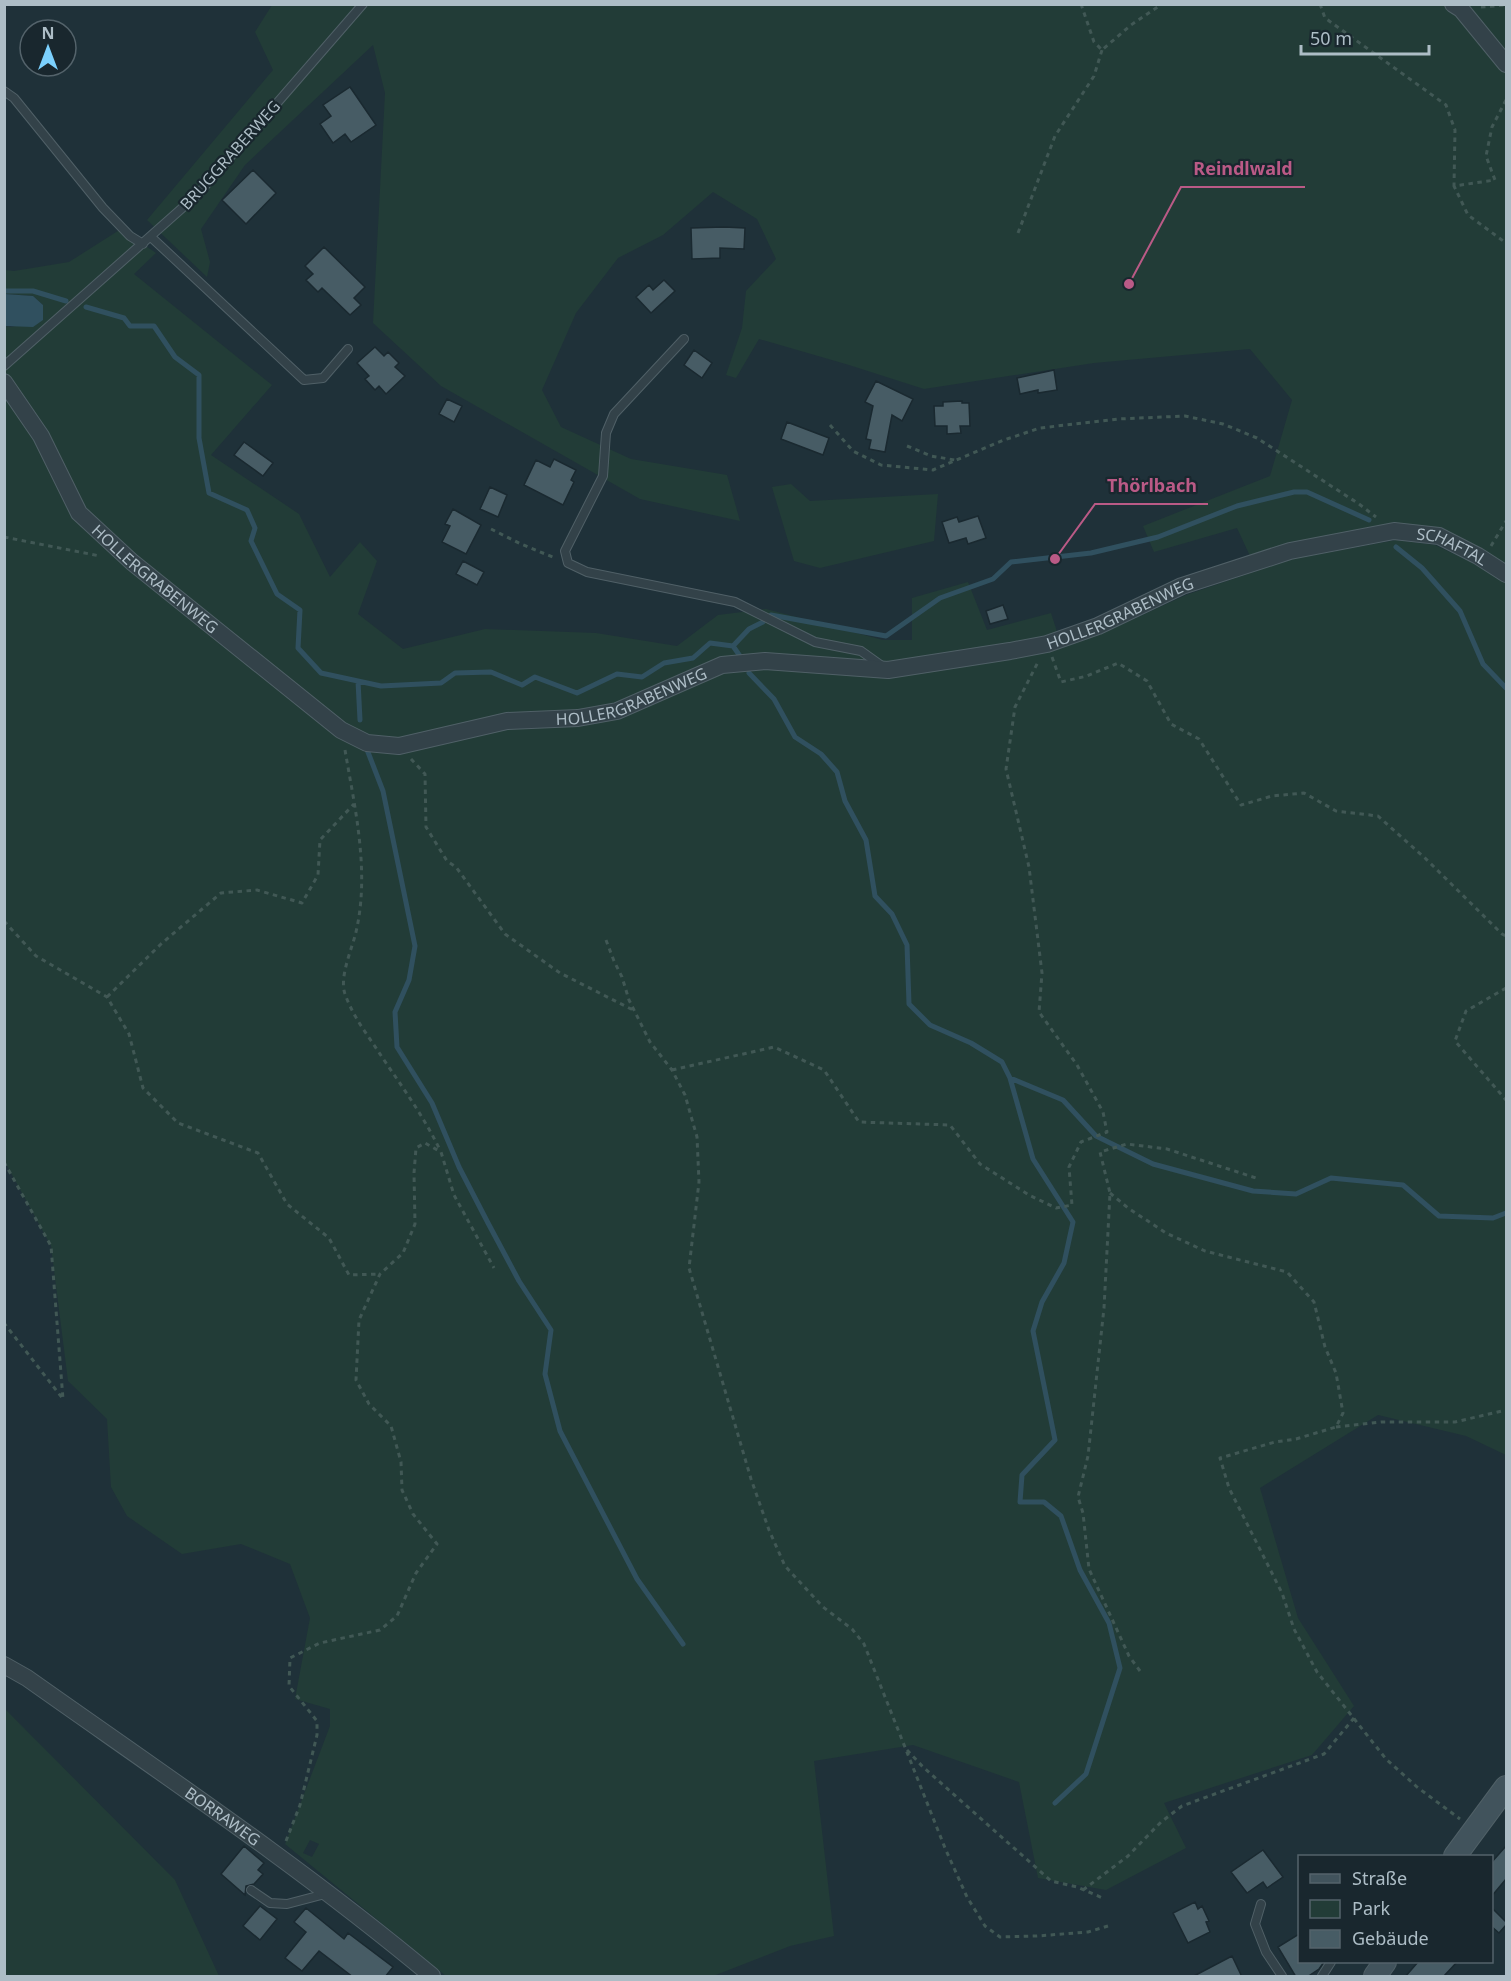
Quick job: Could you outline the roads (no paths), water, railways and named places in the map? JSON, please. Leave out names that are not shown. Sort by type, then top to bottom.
[{"type":"main road","points":[[1456,1855],[1506,1787]]},
{"type":"main road","points":[[1375,1977],[1384,1963]]},
{"type":"street","points":[[1457,7],[1506,64]]},
{"type":"street","name":"HOLLERGRABENWEG","points":[[4,382],[41,436],[79,513],[132,562],[341,730],[367,742],[399,746],[507,721],[578,718],[617,711],[722,665],[765,661],[888,670],[1047,644],[1098,626],[1182,586],[1279,554],[1394,531]]},
{"type":"street","name":"SCHAFTAL","points":[[1394,531],[1439,536],[1478,556],[1506,574]]},
{"type":"street","name":"BORRAWEG","points":[[4,1665],[27,1678],[277,1854],[366,1921],[432,1977]]},
{"type":"lane","name":"BRUGGRABERWEG","points":[[4,366],[198,194],[363,4]]},
{"type":"lane","points":[[4,91],[14,98],[104,208],[130,236],[143,244]]},
{"type":"lane","points":[[151,237],[304,380],[323,378],[348,349]]},
{"type":"lane","points":[[684,339],[614,414],[606,433],[603,476],[565,551],[568,563],[587,572],[735,602],[815,642],[861,651],[888,670]]},
{"type":"lane","points":[[251,1890],[270,1903],[287,1904],[329,1893]]},
{"type":"lane","points":[[1261,1904],[1255,1924],[1266,1952],[1282,1977]]},
{"type":"lane","points":[[1322,1977],[1330,1963]]},
{"type":"water","points":[[5,294],[33,296],[43,305],[43,320],[33,327],[5,326]]},
{"type":"waterway","points":[[4,291],[33,291],[66,301]]},
{"type":"waterway","points":[[86,307],[124,318],[130,326],[154,326],[175,357],[199,375],[199,438],[209,493],[247,510],[255,528],[251,541],[277,594],[300,610],[298,648],[321,673],[381,686],[441,683],[455,673],[491,672],[522,685],[535,677],[577,693],[617,674],[642,677],[664,663],[693,658],[710,643],[733,646],[749,629],[763,622]]},
{"type":"waterway","points":[[771,615],[886,636],[940,598],[993,579],[1011,562],[1091,553],[1158,537],[1237,506],[1294,492],[1307,492],[1369,520]]},
{"type":"waterway","points":[[1396,547],[1422,568],[1460,611],[1483,664],[1506,688]]},
{"type":"waterway","points":[[733,646],[742,659]]},
{"type":"waterway","points":[[749,673],[774,699],[795,737],[821,754],[837,772],[845,801],[866,840],[875,896],[892,914],[907,945],[909,1004],[930,1025],[971,1043],[1002,1062],[1010,1078],[1033,1159],[1073,1222],[1064,1263],[1042,1302],[1033,1331],[1055,1440],[1022,1475],[1020,1502],[1044,1502],[1061,1516],[1080,1570],[1109,1623],[1120,1668],[1086,1774],[1055,1803]]},
{"type":"waterway","points":[[358,681],[360,720]]},
{"type":"waterway","points":[[366,747],[383,791],[415,946],[409,980],[395,1012],[397,1047],[432,1103],[459,1167],[519,1281],[551,1330],[545,1374],[560,1431],[637,1579],[683,1644]]},
{"type":"waterway","points":[[1010,1078],[1063,1100],[1096,1136],[1153,1164],[1253,1191],[1296,1194],[1331,1178],[1403,1185],[1439,1216],[1493,1218],[1506,1213]]},
{"type":"place","name":"Reindlwald","points":[[1129,284]]},
{"type":"place","name":"Thörlbach","points":[[1055,559]]}]
